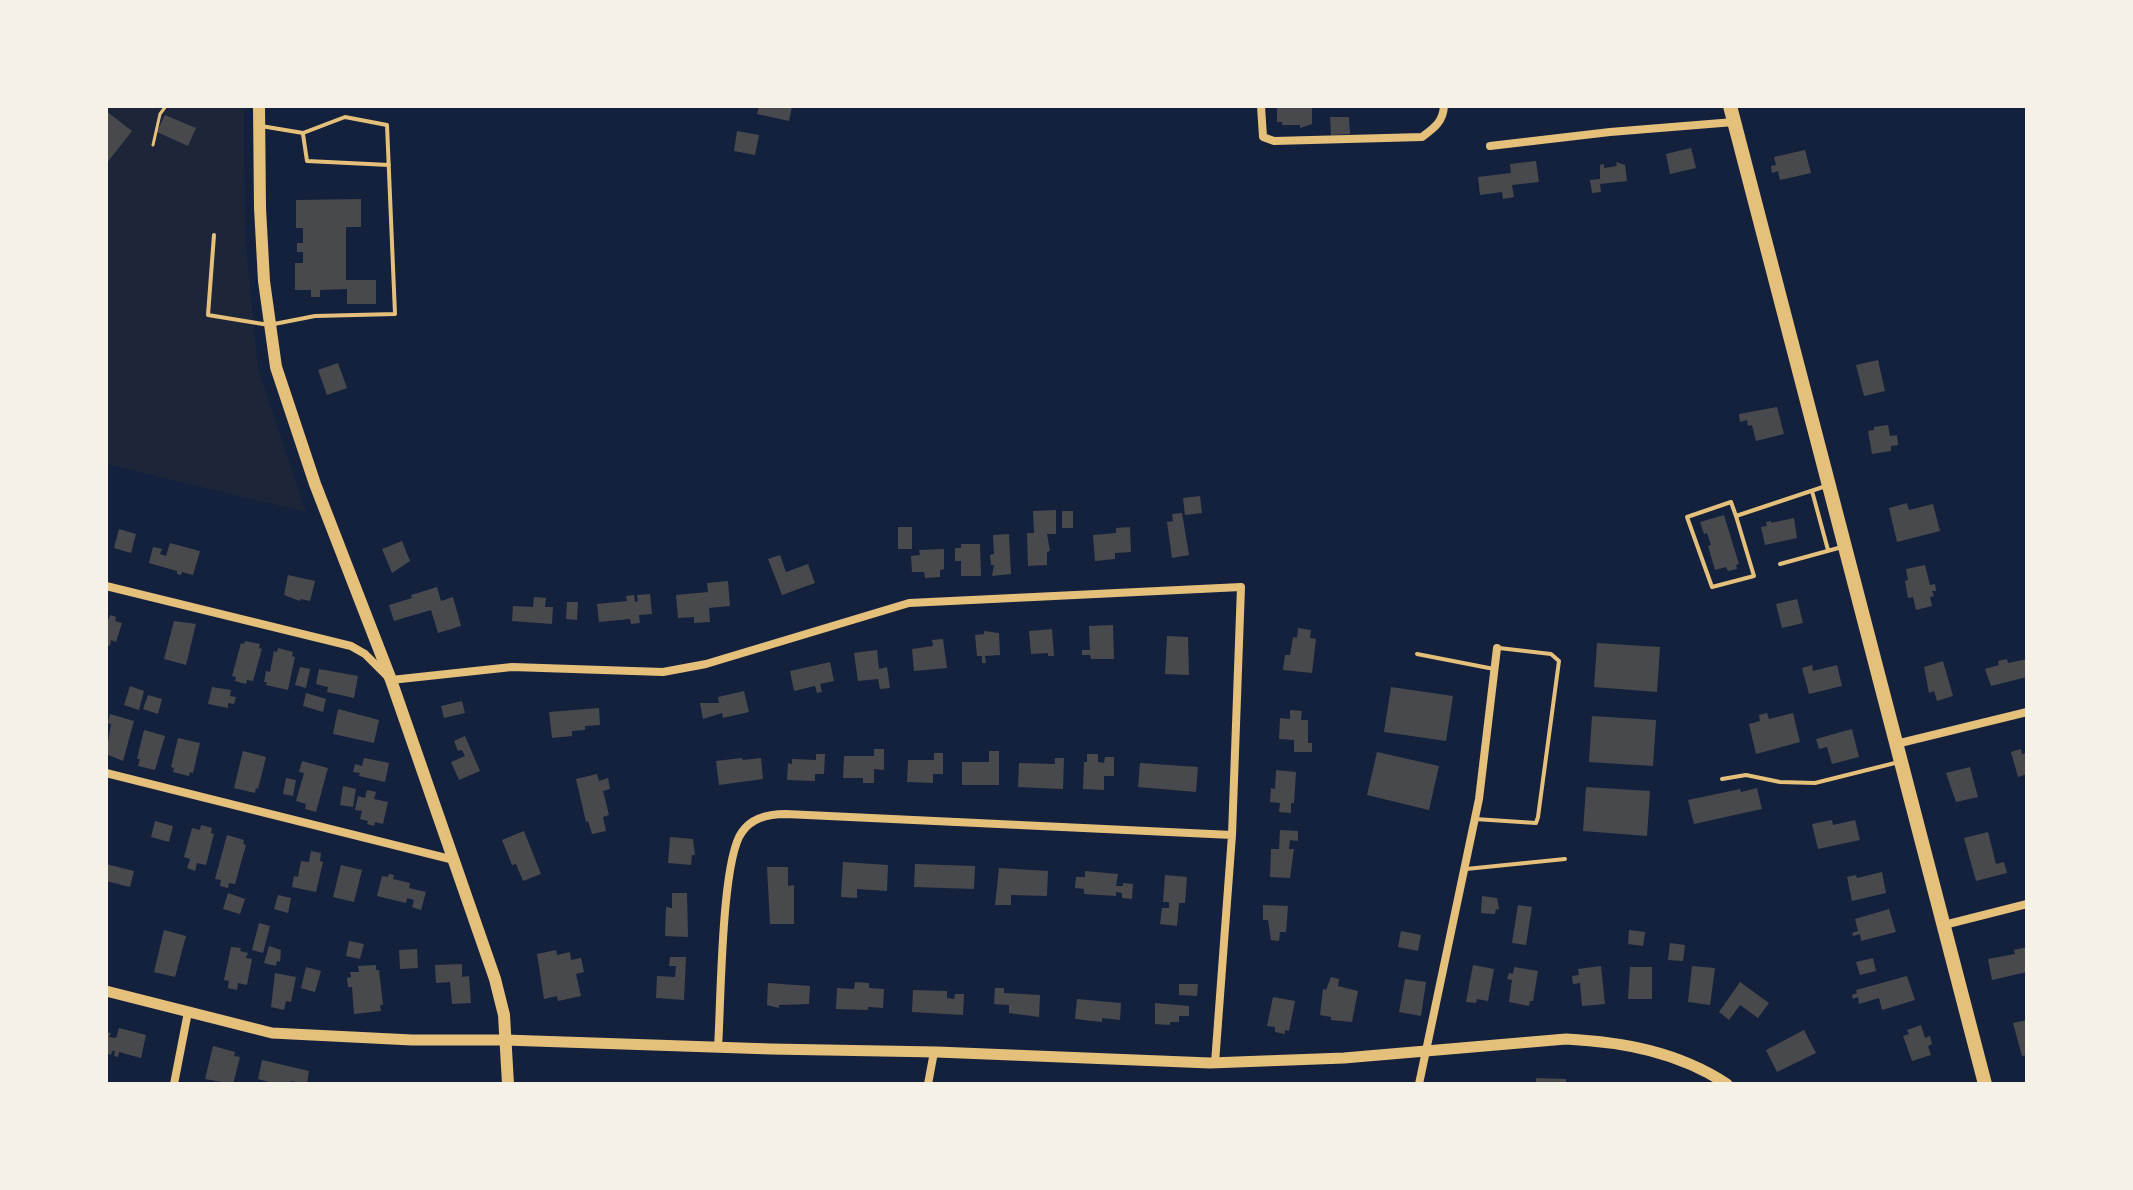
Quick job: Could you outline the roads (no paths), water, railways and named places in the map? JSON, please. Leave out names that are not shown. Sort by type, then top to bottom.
[{"type":"main road","points":[[259,106],[260,208],[269,325],[276,367],[315,484],[391,680],[495,979],[504,1015],[508,1084]]},
{"type":"main road","points":[[1730,106],[1985,1084]]},
{"type":"street","points":[[1261,106],[1263,137],[1274,141],[1422,137],[1443,116],[1444,106]]},
{"type":"street","points":[[1490,146],[1734,122]]},
{"type":"street","points":[[106,586],[351,646],[365,654],[391,680],[512,667],[663,672],[706,664],[909,603],[1241,587],[1232,835],[1215,1063]]},
{"type":"street","points":[[1419,1084],[1474,819],[1497,648]]},
{"type":"street","points":[[1896,744],[2027,712]]},
{"type":"street","points":[[106,773],[454,860]]},
{"type":"street","points":[[718,1047],[730,864],[742,831],[763,816],[786,814],[1232,835]]},
{"type":"street","points":[[1944,925],[2027,904]]},
{"type":"street","points":[[106,991],[272,1033],[321,1037],[934,1052],[1215,1063],[1427,1051],[1566,1039],[1627,1044],[1665,1054],[1727,1084]]},
{"type":"street","points":[[174,1084],[188,1012]]},
{"type":"street","points":[[928,1084],[934,1052]]},
{"type":"lane","points":[[214,235],[208,315],[269,325],[315,316],[395,314],[387,125],[345,117],[303,133],[259,126]]},
{"type":"lane","points":[[303,133],[307,161],[389,165]]},
{"type":"lane","points":[[1736,516],[1829,485]]},
{"type":"lane","points":[[1812,491],[1828,551]]},
{"type":"lane","points":[[1731,502],[1736,516],[1754,576],[1712,587],[1687,517],[1731,502]]},
{"type":"lane","points":[[1780,564],[1845,546]]},
{"type":"lane","points":[[1474,819],[1536,823],[1557,677],[1559,661],[1551,654],[1497,648]]},
{"type":"lane","points":[[1417,654],[1494,669]]},
{"type":"lane","points":[[1722,779],[1746,775],[1780,782],[1815,783],[1901,761]]},
{"type":"lane","points":[[1463,869],[1565,859]]}]
